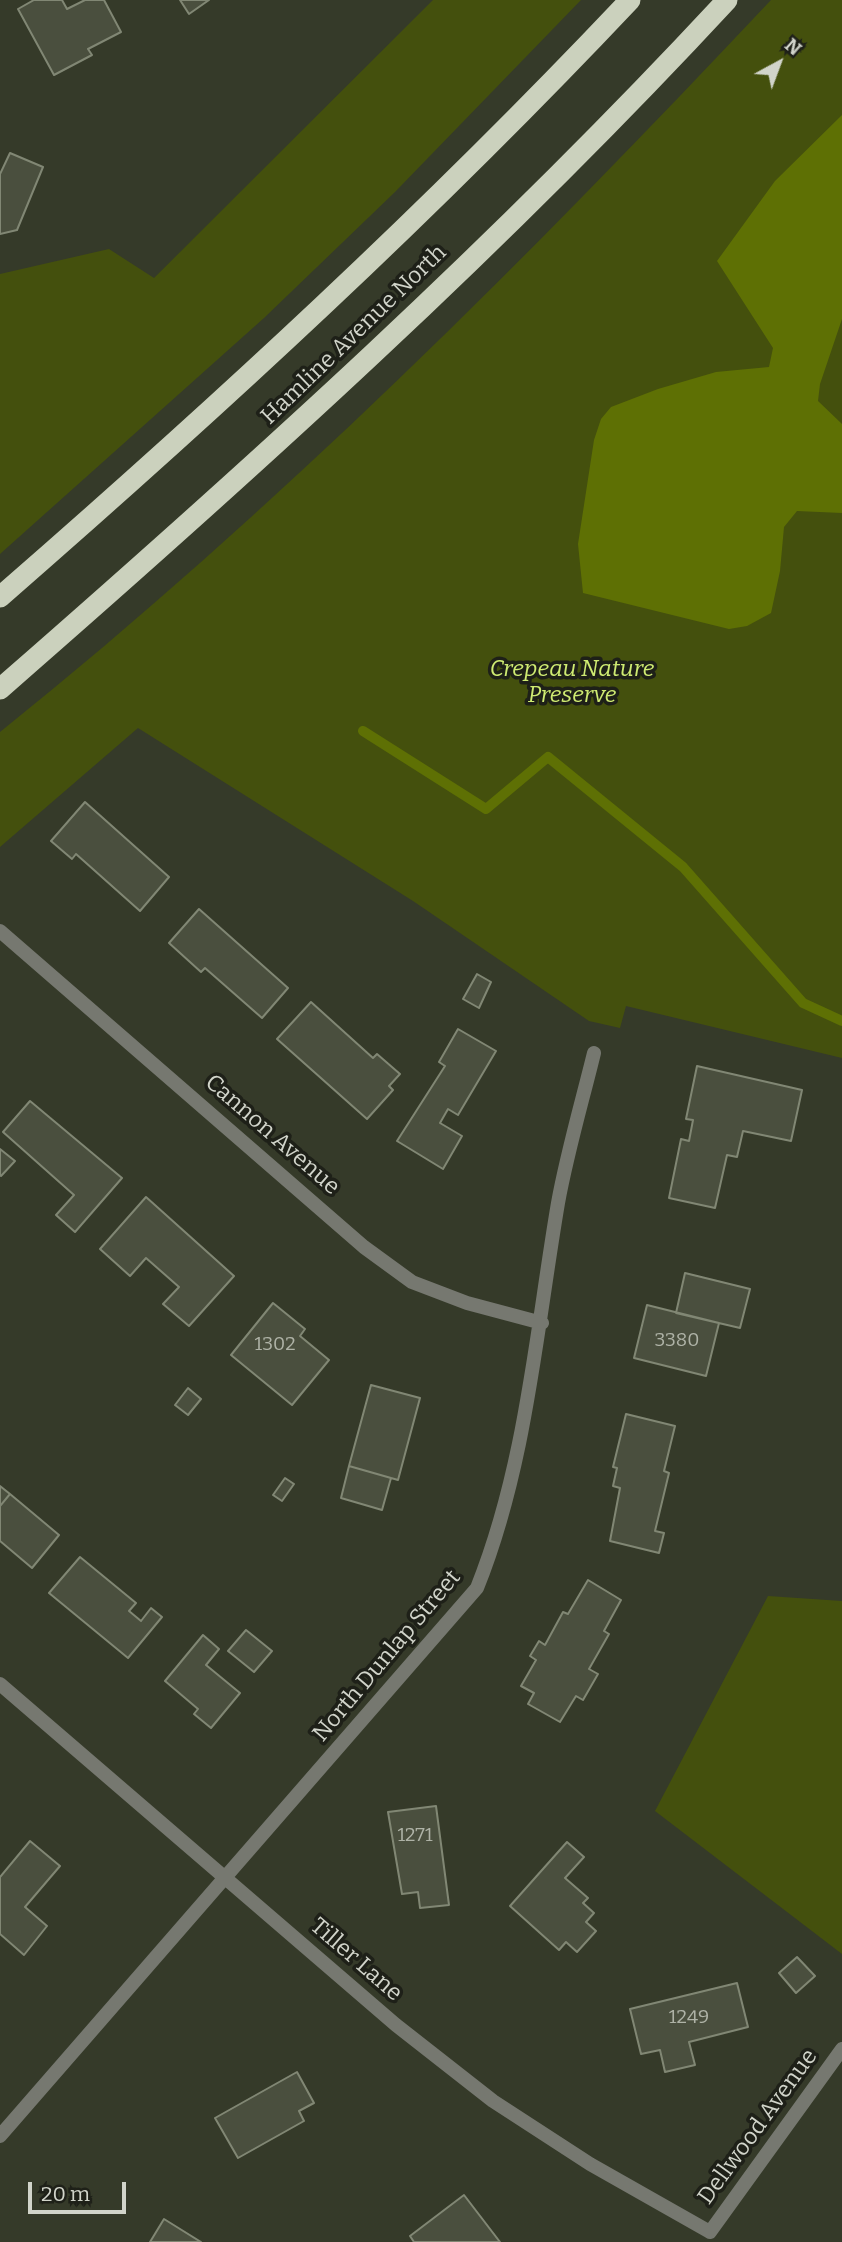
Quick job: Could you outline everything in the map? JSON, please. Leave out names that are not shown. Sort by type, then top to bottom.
[{"type":"highway","name":"Hamline Avenue North","points":[[0,597],[169,449],[370,262],[630,0]]},
{"type":"highway","name":"Hamline Avenue North","points":[[0,689],[228,489],[341,385],[546,185],[727,0]]},
{"type":"street","name":"Cannon Avenue","points":[[0,931],[364,1247],[412,1282],[467,1303],[542,1323]]},
{"type":"street","name":"North Dunlap Street","points":[[0,2136],[477,1588],[504,1512],[542,1323],[558,1202],[594,1053]]},
{"type":"street","name":"Tiller Lane","points":[[0,1684],[396,2025],[493,2101],[590,2164],[711,2237]]},
{"type":"street","name":"Dellwood Avenue","points":[[711,2237],[842,2049]]},
{"type":"green space","points":[[433,0],[581,0],[395,192],[264,318],[0,554],[0,274],[109,249],[154,278]]},
{"type":"green space","name":"Crepeau Nature Preserve","points":[[771,0],[842,0],[842,1058],[626,1006],[620,1028],[589,1021],[413,901],[138,728],[0,847],[0,732],[203,560],[398,380],[587,192]]},
{"type":"green space","points":[[768,1596],[842,1601],[842,1954],[655,1811]]},
{"type":"shaded area","points":[[842,115],[842,319],[820,384],[818,401],[842,424],[842,513],[797,511],[784,527],[780,571],[771,613],[747,626],[729,629],[583,593],[578,544],[594,440],[601,419],[611,407],[658,389],[716,372],[769,367],[773,348],[717,261],[775,181]]},
{"type":"building","points":[[34,0],[62,0],[67,9],[85,0],[104,0],[121,32],[88,49],[92,55],[54,75],[18,9]]},
{"type":"building","points":[[180,0],[209,0],[189,14]]},
{"type":"building","points":[[10,153],[43,167],[17,230],[0,234],[0,174]]},
{"type":"building","points":[[85,802],[169,877],[140,911],[76,854],[72,859],[51,841]]},
{"type":"building","points":[[199,909],[288,988],[262,1018],[205,968],[201,972],[169,943]]},
{"type":"building","points":[[477,974],[491,982],[479,1008],[463,999]]},
{"type":"building","points":[[311,1002],[373,1058],[377,1054],[400,1074],[389,1086],[393,1090],[367,1119],[277,1039]]},
{"type":"building","points":[[458,1029],[496,1051],[458,1115],[448,1109],[440,1123],[462,1136],[443,1169],[397,1141],[445,1066],[439,1062]]},
{"type":"building","points":[[697,1066],[802,1090],[791,1141],[743,1131],[737,1157],[727,1155],[715,1208],[669,1198],[681,1139],[689,1141],[693,1120],[686,1119]]},
{"type":"building","points":[[30,1101],[122,1178],[75,1232],[56,1215],[74,1195],[3,1132]]},
{"type":"building","points":[[0,1149],[15,1161],[1,1176],[0,1175]]},
{"type":"building","points":[[146,1197],[234,1276],[189,1326],[163,1304],[179,1287],[146,1258],[130,1276],[100,1249]]},
{"type":"building","points":[[685,1273],[750,1289],[740,1328],[676,1313]]},
{"type":"building","points":[[273,1303],[305,1329],[300,1336],[329,1360],[292,1405],[231,1355]]},
{"type":"building","points":[[647,1305],[719,1323],[706,1376],[634,1358]]},
{"type":"building","points":[[371,1385],[420,1398],[398,1480],[349,1466]]},
{"type":"building","points":[[188,1388],[201,1399],[188,1415],[175,1405]]},
{"type":"building","points":[[626,1414],[675,1426],[664,1471],[669,1473],[655,1531],[664,1533],[659,1553],[610,1541],[620,1488],[613,1486],[617,1468],[613,1467]]},
{"type":"building","points":[[349,1466],[391,1478],[382,1510],[341,1498]]},
{"type":"building","points":[[285,1478],[294,1484],[282,1501],[273,1495]]},
{"type":"building","points":[[0,1486],[10,1494],[0,1506]]},
{"type":"building","points":[[10,1494],[59,1535],[32,1568],[0,1541],[0,1506]]},
{"type":"building","points":[[80,1557],[136,1603],[129,1611],[141,1621],[151,1608],[162,1617],[128,1658],[49,1593]]},
{"type":"building","points":[[588,1580],[621,1600],[604,1631],[609,1634],[589,1669],[598,1674],[583,1700],[576,1696],[560,1722],[528,1704],[534,1693],[521,1686],[536,1660],[530,1656],[539,1641],[545,1645],[563,1612],[568,1614]]},
{"type":"building","points":[[246,1630],[272,1651],[254,1672],[228,1651]]},
{"type":"building","points":[[203,1635],[219,1649],[206,1665],[240,1693],[211,1728],[194,1714],[198,1709],[165,1681]]},
{"type":"building","points":[[436,1806],[449,1905],[420,1908],[418,1892],[402,1894],[388,1812]]},
{"type":"building","points":[[30,1841],[60,1866],[25,1907],[47,1926],[24,1955],[0,1934],[0,1877]]},
{"type":"building","points":[[567,1842],[584,1857],[565,1878],[588,1898],[583,1903],[594,1913],[586,1922],[596,1931],[577,1952],[566,1942],[559,1950],[510,1906]]},
{"type":"building","points":[[797,1957],[815,1976],[796,1993],[779,1973]]},
{"type":"building","points":[[737,1983],[748,2027],[689,2042],[695,2065],[665,2072],[660,2050],[641,2054],[630,2009]]},
{"type":"building","points":[[297,2072],[314,2103],[299,2111],[304,2121],[238,2158],[215,2118]]},
{"type":"building","points":[[464,2195],[500,2242],[414,2242],[410,2236]]},
{"type":"building","points":[[164,2219],[201,2242],[150,2242]]},
{"type":"waterway","points":[[363,731],[486,809],[548,757],[683,867],[803,1003],[842,1021]]}]
